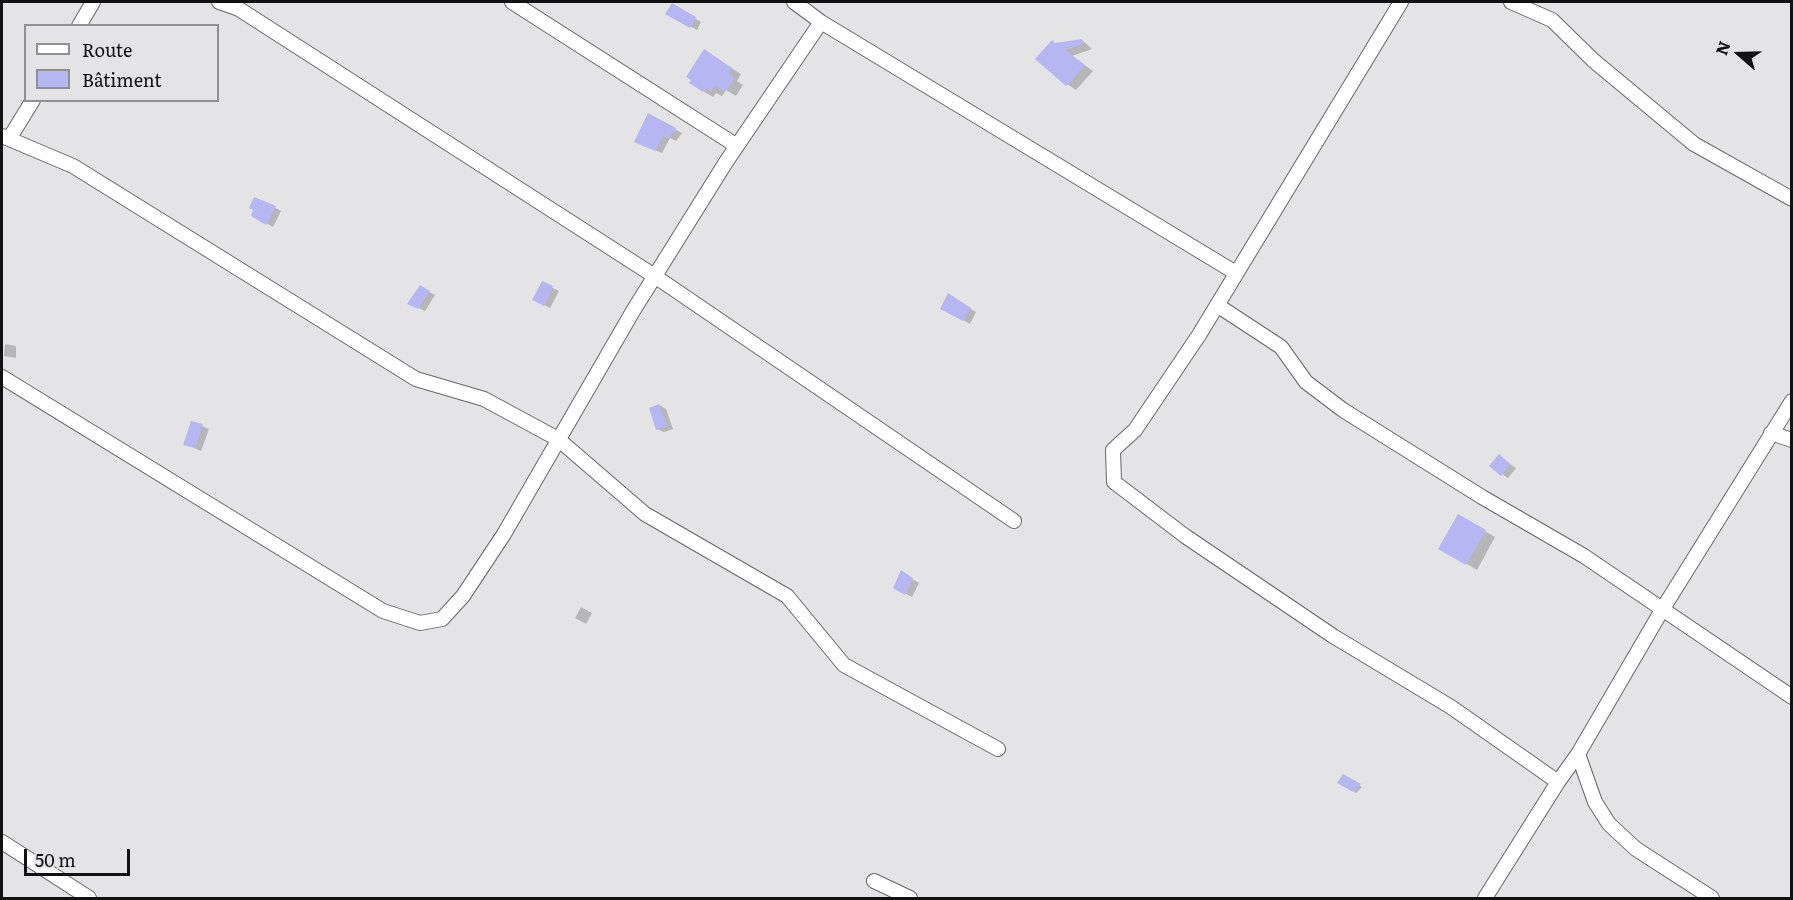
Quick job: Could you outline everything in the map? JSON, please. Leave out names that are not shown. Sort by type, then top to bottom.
[{"type":"street","points":[[80,24],[93,2]]},
{"type":"street","points":[[219,2],[249,15],[656,277],[1014,521]]},
{"type":"street","points":[[512,2],[737,146]]},
{"type":"street","points":[[794,2],[821,22],[1236,273]]},
{"type":"street","points":[[1401,2],[1217,305],[1135,430],[1113,450],[1114,482],[1195,543],[1342,642],[1451,707],[1557,782]]},
{"type":"street","points":[[1511,2],[1552,20],[1594,61],[1694,144],[1791,199]]},
{"type":"street","points":[[2,377],[383,611],[420,623],[442,619],[463,596],[504,534],[558,439],[737,146],[821,22]]},
{"type":"street","points":[[32,102],[5,138],[73,166],[416,379],[484,399],[558,439],[645,514],[787,596],[844,665],[998,749]]},
{"type":"street","points":[[1217,305],[1281,347],[1306,382],[1316,391],[1482,497],[1584,556],[1791,698]]},
{"type":"street","points":[[1485,898],[1557,782],[1578,754],[1662,610],[1791,401]]},
{"type":"street","points":[[1771,433],[1791,440]]},
{"type":"street","points":[[1578,754],[1595,802],[1609,824],[1636,849],[1712,898]]},
{"type":"street","points":[[2,842],[89,898]]},
{"type":"street","points":[[874,881],[910,898]]},
{"type":"building","points":[[672,3],[696,17],[690,28],[665,14]]},
{"type":"building","points":[[1082,39],[1083,44],[1065,50],[1085,65],[1066,86],[1035,59],[1052,40],[1055,43]]},
{"type":"building","points":[[704,49],[732,68],[728,74],[734,78],[725,92],[715,85],[711,92],[706,88],[703,92],[689,83],[691,80],[686,77]]},
{"type":"building","points":[[648,113],[676,128],[669,138],[663,136],[655,151],[634,142]]},
{"type":"building","points":[[254,197],[276,206],[266,225],[251,216],[253,210],[249,208]]},
{"type":"building","points":[[542,281],[553,286],[544,306],[532,300]]},
{"type":"building","points":[[420,285],[430,291],[418,309],[407,304]]},
{"type":"building","points":[[948,293],[971,308],[963,321],[940,309]]},
{"type":"building","points":[[659,404],[667,425],[656,430],[649,408]]},
{"type":"building","points":[[191,421],[203,424],[195,448],[183,445]]},
{"type":"building","points":[[1499,454],[1510,464],[1501,476],[1489,466]]},
{"type":"building","points":[[1458,514],[1486,530],[1466,565],[1438,549]]},
{"type":"building","points":[[901,570],[913,578],[905,595],[893,588]]},
{"type":"building","points":[[1343,774],[1361,784],[1353,792],[1337,783]]}]
